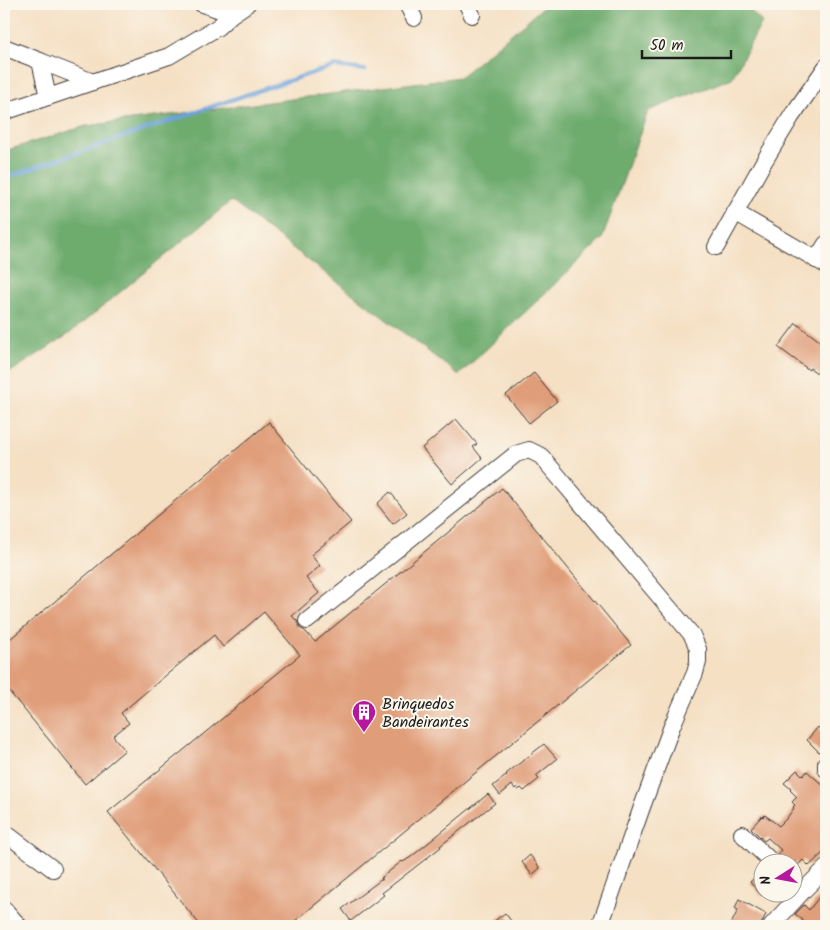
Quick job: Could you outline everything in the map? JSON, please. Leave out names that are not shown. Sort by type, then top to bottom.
[{"type":"street","points":[[202,4],[232,14]]},
{"type":"street","points":[[4,112],[169,56],[218,27],[232,14],[248,4]]},
{"type":"street","points":[[4,47],[93,82]]},
{"type":"street","points":[[40,61],[48,97]]},
{"type":"street","points":[[716,247],[791,117],[826,67]]},
{"type":"street","points":[[735,212],[821,262],[826,244]]},
{"type":"street","points":[[307,621],[516,454],[529,450],[541,456],[692,635],[698,649],[698,662],[695,673],[672,726],[600,926]]},
{"type":"street","points":[[826,764],[826,769]]},
{"type":"street","points":[[4,832],[53,869]]},
{"type":"street","points":[[742,834],[761,852]]},
{"type":"street","points":[[802,883],[826,868]]},
{"type":"street","points":[[771,926],[787,902]]},
{"type":"street","points":[[4,909],[19,926]]},
{"type":"green space","points":[[547,4],[744,4],[762,22],[732,78],[648,111],[602,239],[459,375],[231,201],[69,334],[4,376],[4,151],[86,126],[460,77]]},
{"type":"building","points":[[796,323],[826,346],[826,380],[778,347]]},
{"type":"building","points":[[534,373],[557,401],[529,423],[506,395]]},
{"type":"building","points":[[456,419],[477,444],[473,447],[482,458],[452,484],[422,448]]},
{"type":"building","name":"Brinquedos Bandeirantes","points":[[269,422],[351,522],[311,555],[320,566],[306,578],[319,593],[292,616],[300,628],[315,642],[502,488],[631,645],[289,926],[201,926],[108,812],[300,655],[264,612],[223,647],[214,635],[121,713],[129,723],[113,736],[125,750],[85,784],[4,685],[4,644]]},
{"type":"building","points":[[390,492],[407,513],[393,524],[377,504]]},
{"type":"building","points":[[818,727],[826,735],[826,754],[822,755],[807,740]]},
{"type":"building","points":[[544,744],[557,759],[536,776],[539,779],[524,791],[521,788],[518,790],[517,787],[515,789],[512,785],[500,795],[493,786]]},
{"type":"building","points":[[797,770],[803,776],[807,771],[826,788],[826,850],[809,866],[802,861],[802,852],[780,852],[781,850],[768,838],[764,841],[751,828],[765,815],[779,826],[787,818],[795,805],[792,802],[797,797],[784,783]]},
{"type":"building","points":[[488,794],[495,803],[382,893],[384,895],[351,921],[342,909],[382,879],[402,861],[411,857]]},
{"type":"building","points":[[530,855],[540,868],[532,875],[522,862]]},
{"type":"building","points":[[826,888],[826,926],[798,926],[803,920],[795,914],[804,905],[809,910]]},
{"type":"building","points":[[739,899],[766,914],[760,926],[730,926],[738,910],[735,908]]},
{"type":"building","points":[[505,913],[515,926],[488,926]]},
{"type":"waterway","points":[[4,178],[334,66],[365,70]]},
{"type":"place","name":"Brinquedos Bandeirantes","points":[[364,733]]}]
